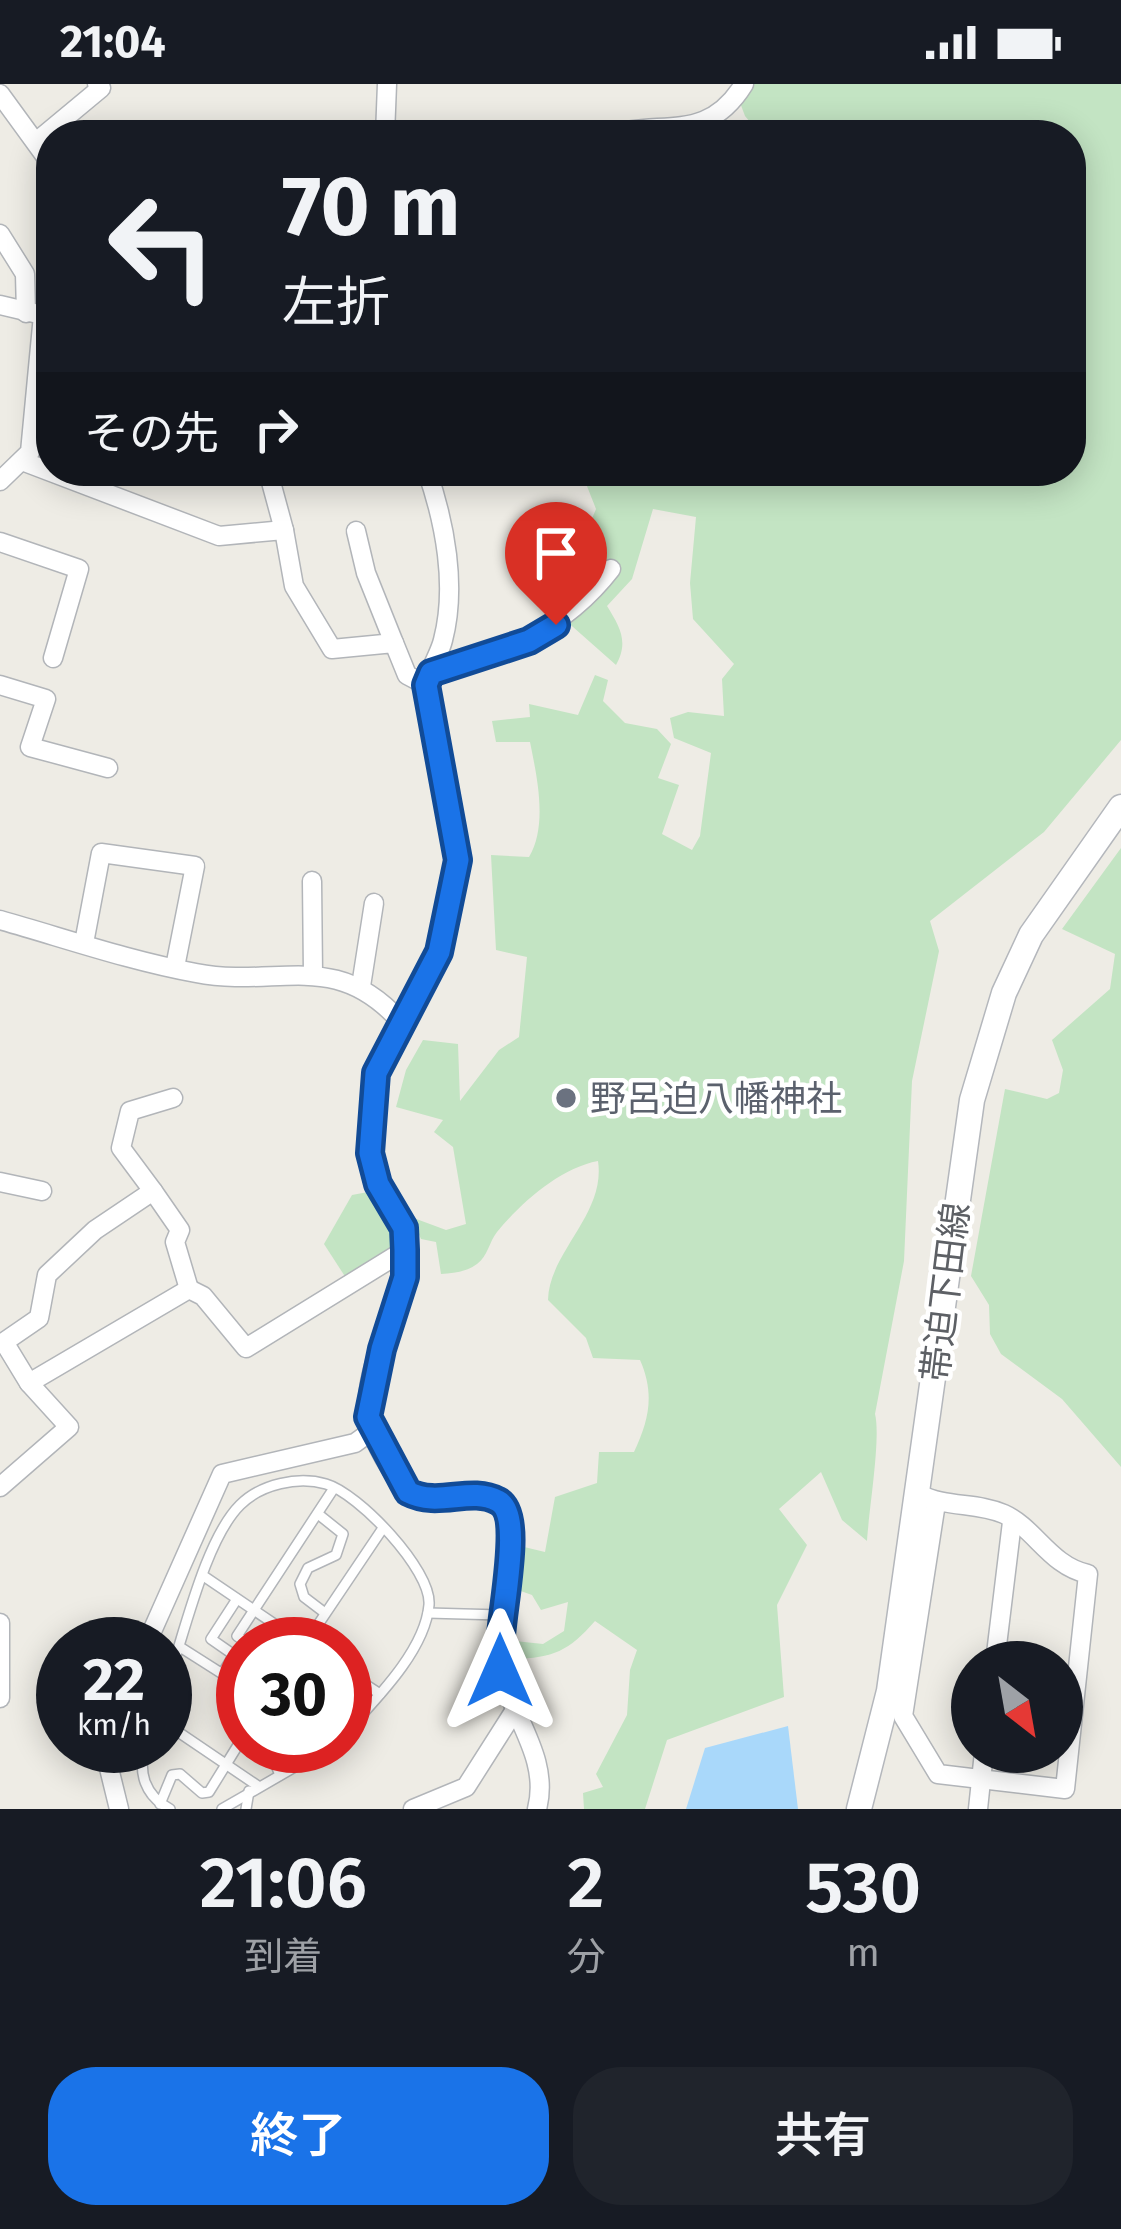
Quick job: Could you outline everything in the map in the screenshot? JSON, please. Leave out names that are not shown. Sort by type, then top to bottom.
[{"type":"main road","name":"帯迫下田線","points":[[859,1809],[889,1691],[928,1499],[972,1100],[1004,993],[1031,934],[1121,807]]},
{"type":"street","points":[[62,120],[101,88],[97,84]]},
{"type":"street","points":[[386,120],[387,84]]},
{"type":"street","points":[[708,120],[729,108],[743,84]]},
{"type":"street","points":[[0,94],[36,142]]},
{"type":"street","points":[[0,234],[25,274],[36,303]]},
{"type":"street","points":[[0,305],[36,313]]},
{"type":"street","points":[[0,481],[30,452],[36,369]]},
{"type":"street","points":[[22,461],[36,466]]},
{"type":"street","points":[[88,486],[220,536],[284,530]]},
{"type":"street","points":[[272,486],[294,586],[332,649],[394,643]]},
{"type":"street","points":[[432,486],[440,508],[449,578],[444,639],[429,679],[458,860],[439,952],[376,1073],[370,1153],[378,1184],[404,1228],[405,1277],[372,1389],[373,1430],[408,1492],[441,1502],[482,1496],[505,1504],[514,1535],[500,1616],[500,1671],[543,1776],[537,1809]]},
{"type":"street","points":[[356,531],[366,573],[407,675],[429,679],[529,641],[591,596],[611,569]]},
{"type":"street","points":[[0,542],[79,569],[53,658]]},
{"type":"street","points":[[0,685],[46,699],[30,747],[109,768]]},
{"type":"street","points":[[84,943],[101,853],[195,866],[175,968]]},
{"type":"street","points":[[312,880],[313,974]]},
{"type":"street","points":[[361,986],[374,903]]},
{"type":"street","points":[[0,920],[175,968],[261,978],[313,974],[361,986],[400,1021]]},
{"type":"street","points":[[173,1098],[130,1111],[121,1148],[180,1230],[176,1242],[189,1289],[203,1296],[246,1348],[405,1250]]},
{"type":"street","points":[[0,1182],[42,1191]]},
{"type":"street","points":[[2,1480],[69,1427],[29,1383],[4,1342],[39,1318],[47,1275],[95,1230],[153,1191]]},
{"type":"street","points":[[29,1383],[189,1289]]},
{"type":"street","points":[[158,1617],[221,1474],[355,1443],[373,1430]]},
{"type":"street","points":[[928,1499],[1007,1515],[1012,1522],[1067,1569],[1088,1574],[1065,1789],[938,1774],[903,1716],[928,1499]]},
{"type":"street","points":[[998,1641],[1012,1522]]},
{"type":"street","points":[[0,1623],[0,1698]]},
{"type":"street","points":[[413,1809],[466,1786],[515,1710]]},
{"type":"street","points":[[110,1773],[119,1809]]},
{"type":"street","points":[[978,1809],[981,1773]]},
{"type":"lane","points":[[191,1617],[223,1526],[255,1492],[280,1483],[334,1488],[412,1559],[430,1597],[414,1645],[372,1703]]},
{"type":"lane","points":[[249,1617],[334,1488]]},
{"type":"lane","points":[[318,1514],[343,1534],[336,1555],[308,1568],[300,1584],[304,1597],[325,1613]]},
{"type":"lane","points":[[322,1617],[382,1528]]},
{"type":"lane","points":[[205,1577],[264,1617]]},
{"type":"lane","points":[[225,1617],[237,1599]]},
{"type":"lane","points":[[428,1613],[500,1616]]},
{"type":"lane","points":[[372,1689],[380,1694]]},
{"type":"lane","points":[[143,1773],[160,1807]]},
{"type":"lane","points":[[160,1807],[172,1775],[180,1774],[202,1793],[209,1792],[220,1773]]},
{"type":"lane","points":[[238,1773],[254,1789]]},
{"type":"lane","points":[[223,1809],[284,1773]]},
{"type":"lane","points":[[246,1809],[254,1789]]},
{"type":"green space","points":[[733,84],[1121,84],[1121,740],[1044,832],[930,921],[939,951],[912,1081],[904,1261],[875,1414],[876,1456],[867,1541],[842,1520],[821,1472],[779,1509],[807,1545],[777,1605],[784,1697],[667,1740],[645,1809],[584,1809],[583,1793],[603,1787],[596,1774],[627,1715],[630,1670],[637,1650],[595,1621],[568,1646],[539,1657],[514,1659],[506,1640],[543,1644],[564,1631],[568,1602],[541,1610],[532,1595],[515,1589],[520,1546],[545,1552],[555,1497],[597,1483],[599,1452],[634,1452],[646,1418],[648,1384],[640,1360],[593,1358],[586,1338],[548,1300],[557,1265],[594,1198],[598,1161],[570,1171],[530,1198],[497,1232],[477,1264],[441,1274],[436,1242],[421,1239],[411,1217],[446,1230],[466,1224],[453,1147],[434,1132],[443,1120],[396,1107],[406,1070],[423,1040],[458,1044],[460,1101],[499,1050],[519,1037],[527,957],[496,950],[491,855],[529,857],[538,830],[539,801],[530,742],[496,742],[492,721],[530,717],[529,704],[578,715],[595,675],[608,680],[603,701],[625,723],[657,729],[671,744],[658,778],[679,785],[662,834],[692,850],[700,836],[711,753],[674,738],[670,718],[688,712],[724,716],[722,679],[734,664],[693,619],[690,583],[696,517],[653,509],[632,579],[607,606],[621,635],[616,665],[547,604],[531,563],[542,552],[550,553],[551,538],[565,533],[582,543],[596,509],[587,486],[1086,486],[1086,120],[748,120]]},
{"type":"green space","points":[[1121,848],[1121,1467],[1062,1399],[1001,1354],[990,1334],[989,1305],[971,1276],[1005,1089],[1047,1099],[1059,1093],[1063,1070],[1052,1040],[1110,989],[1115,954],[1062,929]]},
{"type":"green space","points":[[368,1192],[397,1238],[396,1246],[346,1278],[324,1244],[352,1195]]},
{"type":"water","points":[[788,1726],[798,1809],[686,1809],[705,1748]]},
{"type":"place","name":"野呂迫八幡神社","points":[[566,1098]]},
{"type":"route","points":[[500,1671],[497,1639],[514,1535],[511,1514],[505,1504],[482,1496],[441,1502],[408,1492],[368,1417],[382,1349],[405,1277],[404,1228],[378,1184],[370,1153],[376,1073],[439,952],[455,890],[458,860],[426,685],[431,673],[529,641],[556,625]]}]
